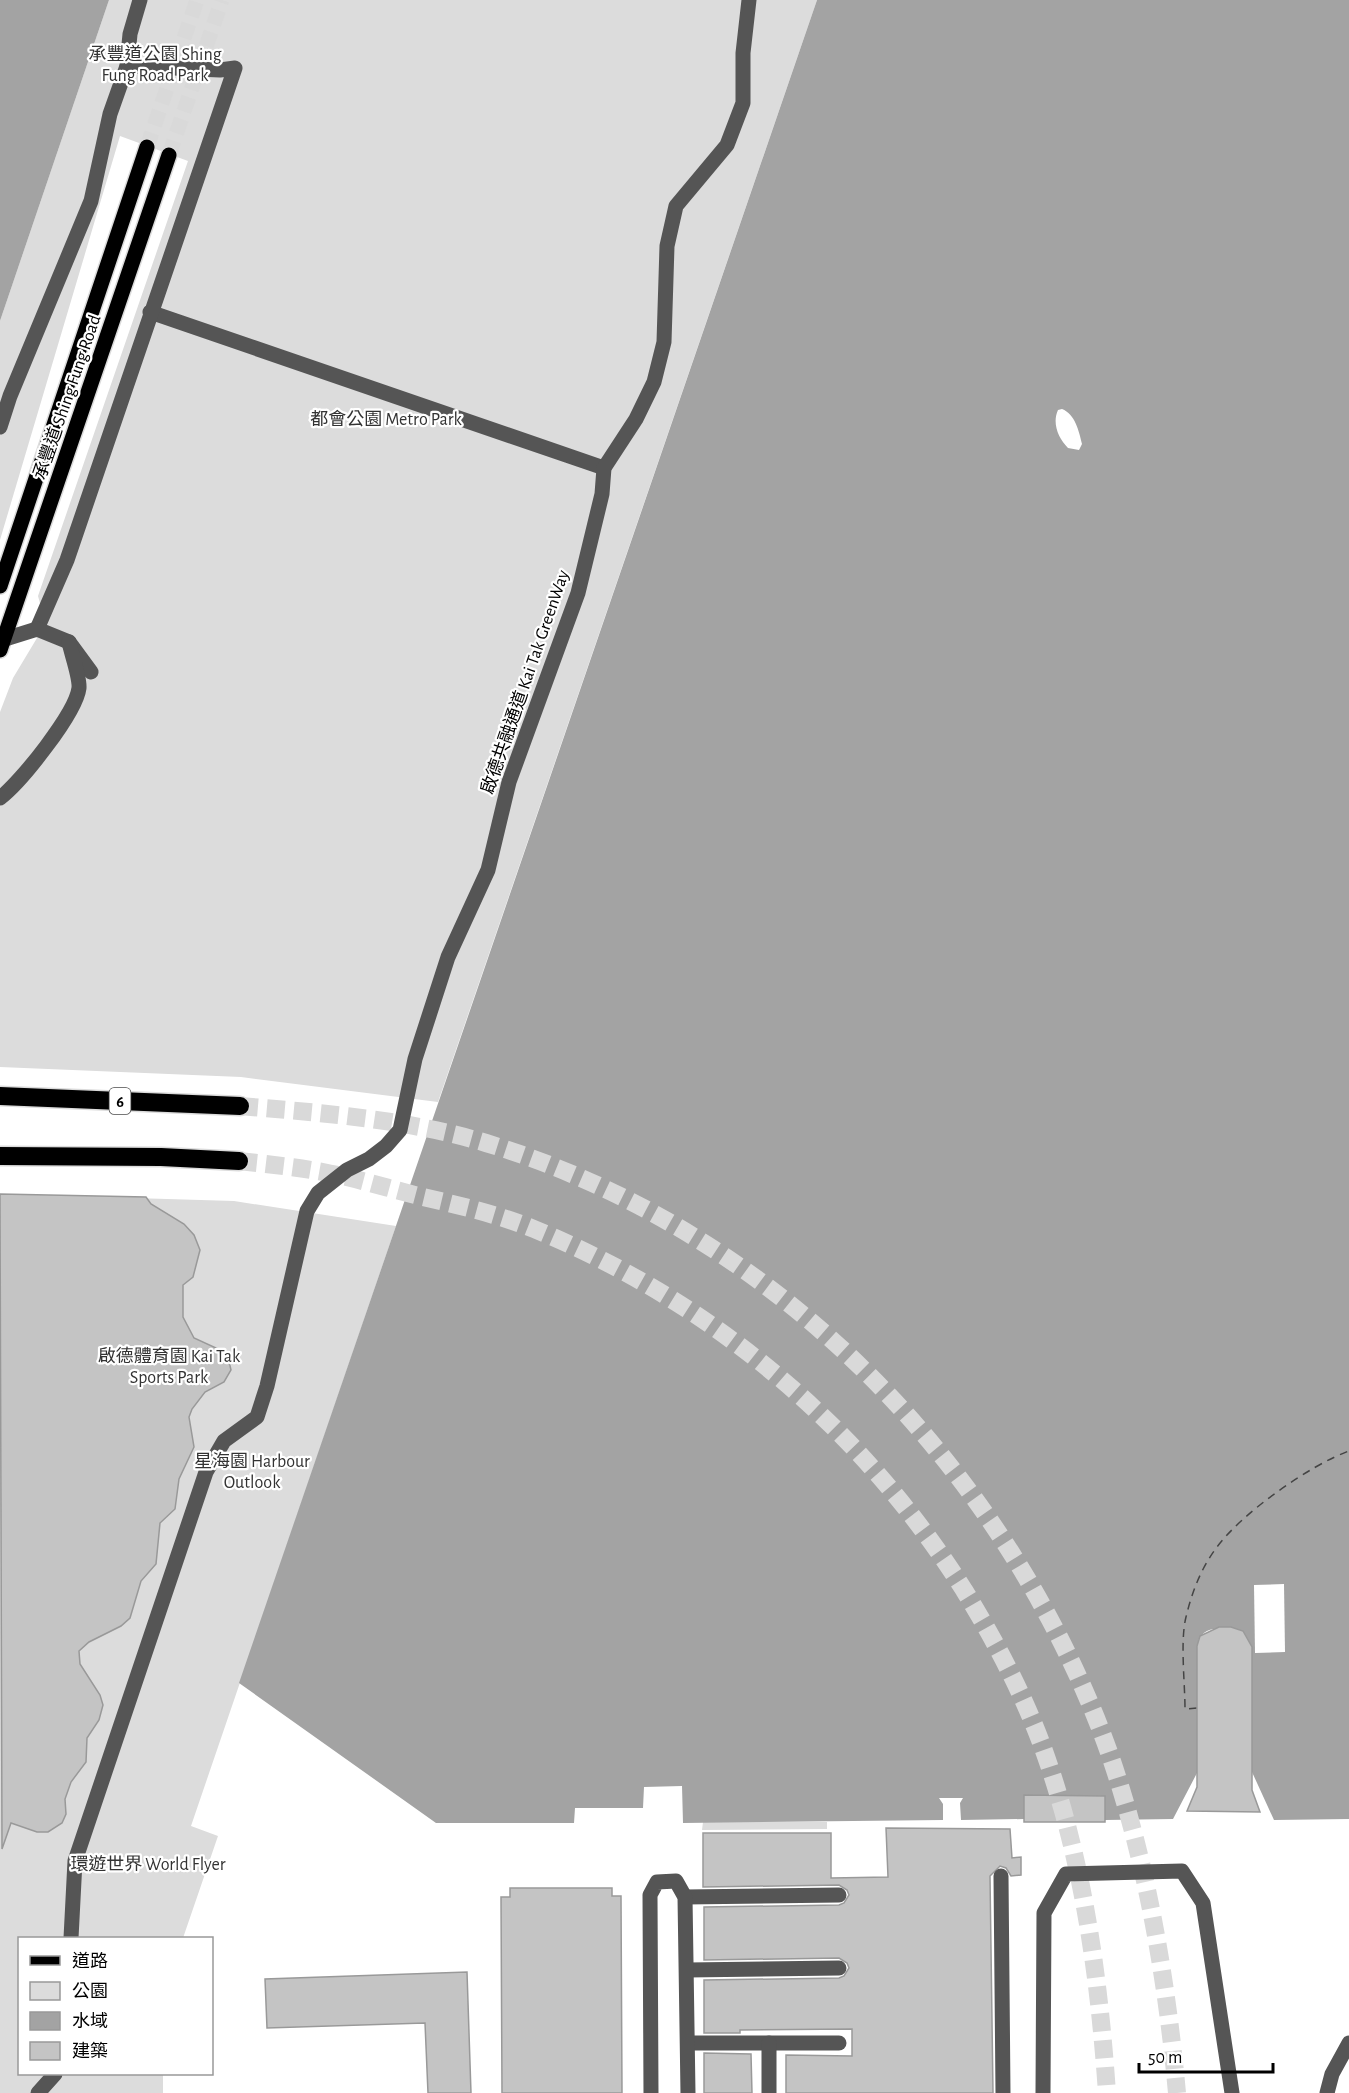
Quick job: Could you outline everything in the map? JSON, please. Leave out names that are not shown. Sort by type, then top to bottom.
[{"type":"highway","name":"6","points":[[0,1096],[240,1106]]},
{"type":"highway","points":[[0,1156],[160,1157],[239,1161]]},
{"type":"main road","name":"承豐道 Shing Fung Road","points":[[0,586],[147,147]]},
{"type":"main road","name":"承豐道 Shing Fung Road","points":[[2,645],[169,155]]},
{"type":"street","points":[[0,427],[10,396],[91,201],[110,114],[127,66],[130,34],[140,0]]},
{"type":"street","name":"啟德共融通道 Kai Tak GreenWay","points":[[71,1937],[75,1860],[95,1796],[206,1472],[224,1441],[257,1417],[267,1386],[307,1211],[318,1193],[347,1170],[369,1160],[400,1130],[415,1059],[444,968],[488,870],[509,782],[578,593],[602,494],[604,468],[636,419],[654,382],[664,342],[668,246],[676,206],[727,145],[743,103],[743,53],[748,0]]},
{"type":"street","points":[[2,645],[37,628],[67,560],[235,68],[220,70],[127,66]]},
{"type":"street","points":[[150,312],[604,468]]},
{"type":"street","points":[[37,628],[69,642],[91,672]]},
{"type":"street","points":[[0,798],[35,762],[60,728],[79,688],[69,642]]},
{"type":"street","points":[[1043,2093],[1044,1913],[1066,1874],[1182,1871],[1203,1903],[1232,2093]]},
{"type":"street","points":[[1001,1876],[1003,2093]]},
{"type":"street","points":[[651,2093],[650,1895],[657,1882],[676,1881],[685,1897],[688,2093]]},
{"type":"street","points":[[685,1897],[839,1895]]},
{"type":"street","points":[[687,1970],[839,1968]]},
{"type":"street","points":[[688,2043],[839,2043]]},
{"type":"street","points":[[769,2043],[769,2093]]},
{"type":"street","points":[[1327,2093],[1332,2074],[1349,2043]]},
{"type":"street","points":[[38,2093],[52,2075]]},
{"type":"green space","name":"都會公園 Metro Park","points":[[109,0],[817,0],[438,1102],[241,1077],[0,1067],[0,712],[13,678],[49,618],[43,614],[38,596],[188,161],[120,136],[0,540],[0,321]]},
{"type":"green space","name":"啟德體育園 Kai Tak Sports Park","points":[[0,1194],[234,1201],[396,1226],[191,1826],[218,1836],[183,1937],[18,1937],[18,2075],[163,2075],[163,2093],[0,2093]]},
{"type":"green space","points":[[703,1822],[827,1822],[827,1829],[702,1830]]},
{"type":"water","points":[[0,0],[109,0],[0,321]]},
{"type":"water","points":[[817,0],[1349,0],[1349,1819],[1274,1820],[1252,1772],[1252,1647],[1243,1631],[1231,1629],[1211,1629],[1201,1635],[1198,1641],[1197,1773],[1173,1819],[1105,1820],[1105,1796],[1025,1795],[1024,1819],[961,1820],[960,1803],[963,1798],[939,1798],[943,1804],[943,1820],[683,1823],[682,1786],[644,1787],[643,1808],[575,1808],[574,1823],[436,1823],[239,1683]],"holes":[[[1058,410],[1066,411],[1078,429],[1082,444],[1079,450],[1068,448],[1061,440],[1057,430]]]},
{"type":"pier","points":[[1284,1584],[1285,1652],[1255,1653],[1254,1585]]},
{"type":"building","points":[[0,1194],[146,1197],[151,1204],[184,1224],[194,1235],[200,1250],[193,1277],[183,1285],[183,1317],[194,1338],[227,1353],[231,1370],[224,1382],[205,1392],[192,1409],[189,1417],[194,1447],[179,1479],[175,1509],[160,1523],[156,1564],[141,1581],[130,1618],[121,1626],[89,1642],[79,1651],[80,1664],[100,1695],[103,1705],[99,1720],[87,1738],[86,1762],[71,1782],[65,1799],[66,1814],[62,1823],[48,1832],[37,1832],[11,1823],[2,1849]]},
{"type":"building","points":[[1219,1627],[1231,1627],[1243,1631],[1252,1647],[1252,1790],[1260,1812],[1187,1811],[1197,1787],[1197,1646],[1200,1636]]},
{"type":"building","points":[[1024,1795],[1105,1796],[1105,1822],[1024,1822]]},
{"type":"building","points":[[886,1828],[1010,1829],[1012,1858],[1021,1857],[1021,1875],[1011,1876],[1006,1868],[1000,1866],[990,1876],[993,2093],[786,2093],[786,2055],[852,2056],[852,2029],[740,2030],[740,2033],[704,2033],[704,1980],[839,1978],[844,1976],[849,1968],[847,1963],[839,1958],[704,1960],[704,1907],[839,1905],[844,1903],[849,1895],[847,1890],[839,1885],[703,1887],[703,1833],[831,1833],[831,1878],[888,1877]]},
{"type":"building","points":[[510,1888],[612,1888],[612,1896],[621,1896],[622,2093],[502,2093],[501,1897],[510,1897]]},
{"type":"building","points":[[467,1972],[471,2093],[428,2093],[425,2023],[267,2028],[265,1979]]},
{"type":"building","points":[[704,2053],[751,2054],[752,2093],[704,2093]]},
{"type":"ferry route","points":[[1197,1708],[1185,1709],[1183,1638],[1191,1598],[1206,1563],[1228,1534],[1259,1505],[1315,1467],[1349,1451]]},
{"type":"tunnel","points":[[147,147],[197,0]]},
{"type":"tunnel","points":[[169,155],[222,0]]},
{"type":"tunnel","points":[[240,1106],[364,1118],[425,1128],[486,1143],[588,1181],[684,1231],[773,1291],[855,1362],[929,1440],[994,1527],[1050,1620],[1096,1718],[1127,1808],[1150,1902],[1166,1999],[1177,2093]]},
{"type":"tunnel","points":[[239,1161],[335,1174],[477,1210],[534,1229],[599,1259],[662,1293],[721,1332],[777,1376],[830,1423],[878,1475],[923,1531],[964,1590],[1007,1667],[1043,1748],[1069,1832],[1087,1918],[1099,2005],[1107,2093]]},
{"type":"park label","name":"承豐道公園 Shing Fung Road Park","points":[[155,64]]},
{"type":"park label","name":"星海園 Harbour Outlook","points":[[252,1471]]},
{"type":"park label","name":"環遊世界 World Flyer","points":[[148,1864]]}]
